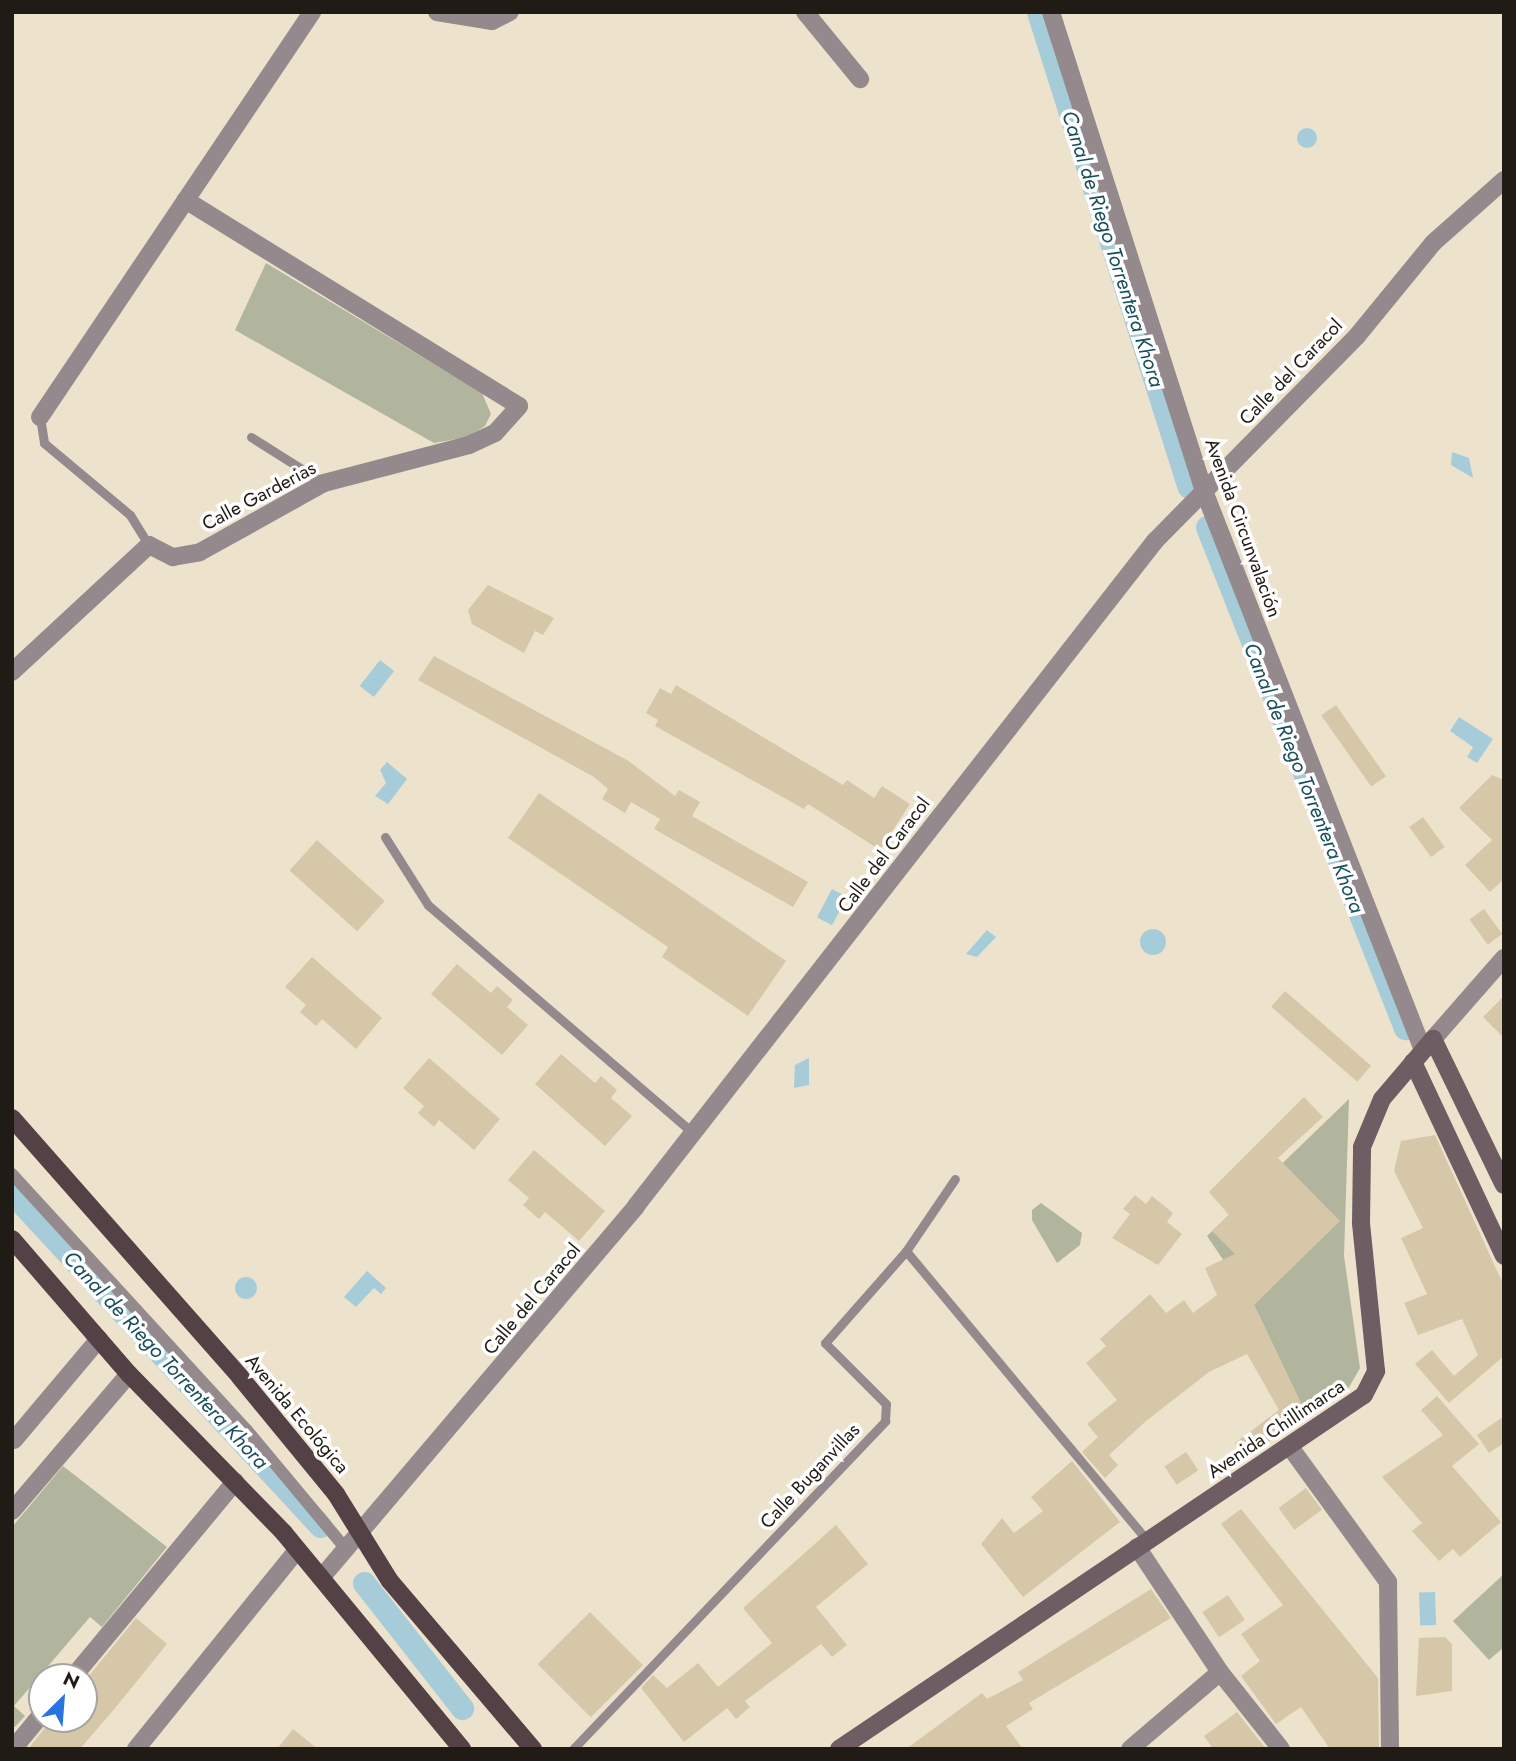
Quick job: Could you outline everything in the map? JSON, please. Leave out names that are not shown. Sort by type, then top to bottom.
[{"type":"main road","name":"Avenida Circunvalación","points":[[1423,1050],[1504,1185]]},
{"type":"main road","name":"Avenida Circunvalación","points":[[1423,1050],[1504,1256]]},
{"type":"main road","name":"Avenida Chillimarca","points":[[839,1749],[1364,1395],[1376,1371],[1360,1223],[1362,1147],[1382,1099],[1423,1050]]},
{"type":"main road","name":"Avenida Ecológica","points":[[12,1118],[240,1377],[359,1528],[390,1581],[533,1749]]},
{"type":"main road","points":[[12,1239],[129,1374],[235,1482],[297,1550],[462,1749]]},
{"type":"street","points":[[40,417],[312,12]]},
{"type":"street","points":[[437,12],[492,21],[510,12]]},
{"type":"street","points":[[804,12],[860,79]]},
{"type":"street","name":"Avenida Circunvalación","points":[[1051,12],[1204,491],[1423,1050]]},
{"type":"street","name":"Calle del Caracol","points":[[321,1578],[359,1528],[469,1407],[693,1133],[1155,541],[1357,336],[1433,243],[1504,180]]},
{"type":"street","name":"Calle Garderias","points":[[149,545],[173,556],[200,552],[324,483],[469,445],[495,433],[519,406],[186,200]]},
{"type":"street","points":[[12,672],[149,545]]},
{"type":"street","name":"Avenida Chillimarca","points":[[1423,1050],[1504,958]]},
{"type":"street","points":[[12,1174],[246,1429],[345,1548]]},
{"type":"street","points":[[14,1440],[99,1339]]},
{"type":"street","points":[[12,1511],[129,1374]]},
{"type":"street","points":[[1290,1447],[1388,1582],[1390,1749]]},
{"type":"street","points":[[85,1663],[235,1482]]},
{"type":"street","points":[[1142,1543],[1220,1672],[1281,1749]]},
{"type":"street","points":[[136,1749],[297,1550]]},
{"type":"street","points":[[1130,1749],[1220,1672]]},
{"type":"street","points":[[13,1749],[28,1731]]},
{"type":"lane","points":[[40,417],[44,443],[130,516],[149,545]]},
{"type":"lane","points":[[251,437],[324,483]]},
{"type":"lane","points":[[385,836],[428,905],[693,1133]]},
{"type":"lane","name":"Calle Buganvillas","points":[[573,1749],[885,1421],[886,1404],[825,1343],[906,1251],[955,1179]]},
{"type":"lane","points":[[906,1251],[1142,1543]]},
{"type":"green space","points":[[266,263],[482,393],[491,414],[485,426],[468,437],[434,443],[235,330]]},
{"type":"green space","points":[[1349,1099],[1344,1256],[1360,1368],[1348,1389],[1306,1414],[1254,1305],[1207,1236]]},
{"type":"green space","points":[[1041,1203],[1082,1233],[1080,1245],[1057,1263],[1032,1220],[1032,1210]]},
{"type":"green space","points":[[63,1466],[167,1547],[102,1627],[90,1617],[51,1663],[28,1663],[28,1690],[14,1706],[25,1716],[15,1727],[12,1725],[12,1527]]},
{"type":"green space","points":[[1504,1574],[1504,1647],[1489,1660],[1453,1621]]},
{"type":"water","points":[[1303,128],[1311,128],[1317,138],[1311,148],[1303,148],[1297,142],[1297,134]]},
{"type":"water","points":[[1452,452],[1469,458],[1473,478],[1451,465]]},
{"type":"water","points":[[380,660],[394,671],[374,697],[360,686]]},
{"type":"water","points":[[1459,717],[1493,739],[1477,763],[1467,757],[1473,747],[1450,731]]},
{"type":"water","points":[[387,762],[407,779],[388,804],[375,796],[386,783],[380,770]]},
{"type":"water","points":[[832,889],[847,897],[832,925],[817,917]]},
{"type":"water","points":[[1153,929],[1162,933],[1166,942],[1162,951],[1153,955],[1144,951],[1140,942],[1144,933]]},
{"type":"water","points":[[987,930],[996,937],[977,957],[966,954]]},
{"type":"water","points":[[809,1058],[809,1085],[794,1088],[795,1065]]},
{"type":"water","points":[[367,1271],[386,1288],[381,1294],[374,1288],[356,1307],[344,1297]]},
{"type":"water","points":[[246,1277],[254,1280],[257,1288],[254,1296],[246,1299],[238,1296],[235,1288],[238,1280]]},
{"type":"water","points":[[1435,1592],[1436,1625],[1420,1626],[1419,1593]]},
{"type":"building","points":[[488,585],[554,618],[543,635],[535,631],[524,653],[472,624],[468,610]]},
{"type":"building","points":[[434,656],[627,760],[675,796],[679,790],[700,802],[692,816],[808,882],[793,907],[654,829],[660,819],[631,802],[625,813],[602,799],[608,789],[594,777],[418,680]]},
{"type":"building","points":[[676,685],[843,785],[847,780],[874,798],[882,786],[910,804],[880,850],[808,804],[804,809],[655,726],[658,720],[646,713],[660,688],[671,694]]},
{"type":"building","points":[[1336,705],[1386,776],[1371,787],[1321,715]]},
{"type":"building","points":[[1492,775],[1504,780],[1504,879],[1490,892],[1465,865],[1492,840],[1459,808]]},
{"type":"building","points":[[539,793],[786,961],[748,1016],[662,957],[668,947],[508,838]]},
{"type":"building","points":[[1423,817],[1445,847],[1431,857],[1409,827]]},
{"type":"building","points":[[317,840],[385,901],[357,931],[290,870]]},
{"type":"building","points":[[1484,909],[1502,934],[1488,945],[1469,920]]},
{"type":"building","points":[[312,957],[382,1018],[356,1049],[322,1019],[316,1026],[300,1012],[306,1005],[285,987]]},
{"type":"building","points":[[457,964],[491,993],[497,986],[513,1000],[507,1007],[528,1025],[502,1055],[431,994]]},
{"type":"building","points":[[1285,991],[1371,1066],[1357,1082],[1271,1007]]},
{"type":"building","points":[[1504,996],[1504,1038],[1483,1017]]},
{"type":"building","points":[[561,1054],[595,1083],[601,1076],[617,1090],[611,1098],[632,1116],[605,1146],[535,1084]]},
{"type":"building","points":[[429,1058],[500,1119],[474,1150],[439,1120],[434,1127],[418,1113],[424,1106],[403,1088]]},
{"type":"building","points":[[1304,1097],[1323,1117],[1278,1158],[1340,1221],[1254,1305],[1306,1414],[1246,1458],[1235,1443],[1279,1410],[1247,1354],[1209,1372],[1146,1421],[1109,1455],[1118,1465],[1105,1478],[1082,1452],[1098,1437],[1087,1424],[1117,1400],[1086,1363],[1106,1346],[1100,1339],[1150,1294],[1166,1313],[1184,1300],[1193,1313],[1217,1295],[1205,1268],[1235,1254],[1212,1231],[1229,1215],[1209,1192]]},
{"type":"building","points":[[1435,1135],[1504,1286],[1504,1356],[1449,1403],[1415,1364],[1432,1350],[1454,1376],[1478,1355],[1462,1319],[1418,1335],[1404,1303],[1427,1294],[1401,1238],[1423,1228],[1394,1171],[1401,1141]]},
{"type":"building","points":[[534,1150],[605,1211],[579,1241],[545,1212],[539,1219],[523,1205],[529,1198],[508,1180]]},
{"type":"building","points":[[1135,1195],[1146,1204],[1152,1196],[1173,1213],[1167,1222],[1182,1234],[1158,1265],[1112,1238],[1130,1214],[1123,1209]]},
{"type":"building","points":[[1437,1396],[1479,1444],[1452,1466],[1501,1522],[1460,1557],[1453,1549],[1439,1561],[1412,1531],[1422,1523],[1382,1477],[1443,1435],[1421,1410]]},
{"type":"building","points":[[1504,1416],[1504,1443],[1489,1453],[1477,1435]]},
{"type":"building","points":[[1186,1452],[1198,1470],[1177,1485],[1164,1467]]},
{"type":"building","points":[[1072,1461],[1120,1522],[1023,1597],[981,1544],[1002,1518],[1014,1533],[1043,1511],[1031,1497]]},
{"type":"building","points":[[1306,1488],[1322,1510],[1294,1530],[1278,1508]]},
{"type":"building","points":[[1241,1509],[1378,1678],[1379,1749],[1330,1749],[1301,1707],[1276,1724],[1241,1676],[1260,1661],[1241,1634],[1283,1605],[1221,1524]]},
{"type":"building","points":[[836,1525],[868,1564],[816,1607],[847,1645],[832,1657],[821,1644],[745,1701],[750,1707],[736,1719],[727,1708],[684,1742],[641,1688],[653,1675],[667,1688],[698,1663],[718,1687],[772,1643],[743,1608]]},
{"type":"building","points":[[1151,1589],[1171,1618],[1029,1703],[1033,1709],[1006,1726],[1023,1749],[906,1749],[982,1693],[987,1699],[1023,1680],[1018,1672]]},
{"type":"building","points":[[1228,1595],[1245,1620],[1219,1637],[1202,1612]]},
{"type":"building","points":[[590,1612],[643,1665],[591,1717],[538,1664]]},
{"type":"building","points":[[136,1618],[167,1644],[98,1728],[98,1665]]},
{"type":"building","points":[[1445,1637],[1452,1644],[1452,1691],[1416,1696],[1419,1638]]},
{"type":"building","points":[[1237,1712],[1266,1749],[1213,1749],[1204,1736]]},
{"type":"building","points":[[293,1729],[318,1749],[277,1749]]},
{"type":"building","points":[[41,1733],[94,1733],[80,1749],[28,1749]]},
{"type":"waterway","name":"Canal de Riego Torrentera Khora","points":[[1038,12],[1189,487]]},
{"type":"waterway","name":"Canal de Riego Torrentera Khora","points":[[1207,527],[1405,1028]]},
{"type":"waterway","name":"Canal de Riego Torrentera Khora","points":[[12,1193],[320,1526]]},
{"type":"waterway","name":"Canal de Riego Torrentera Khora","points":[[364,1583],[462,1708]]}]
